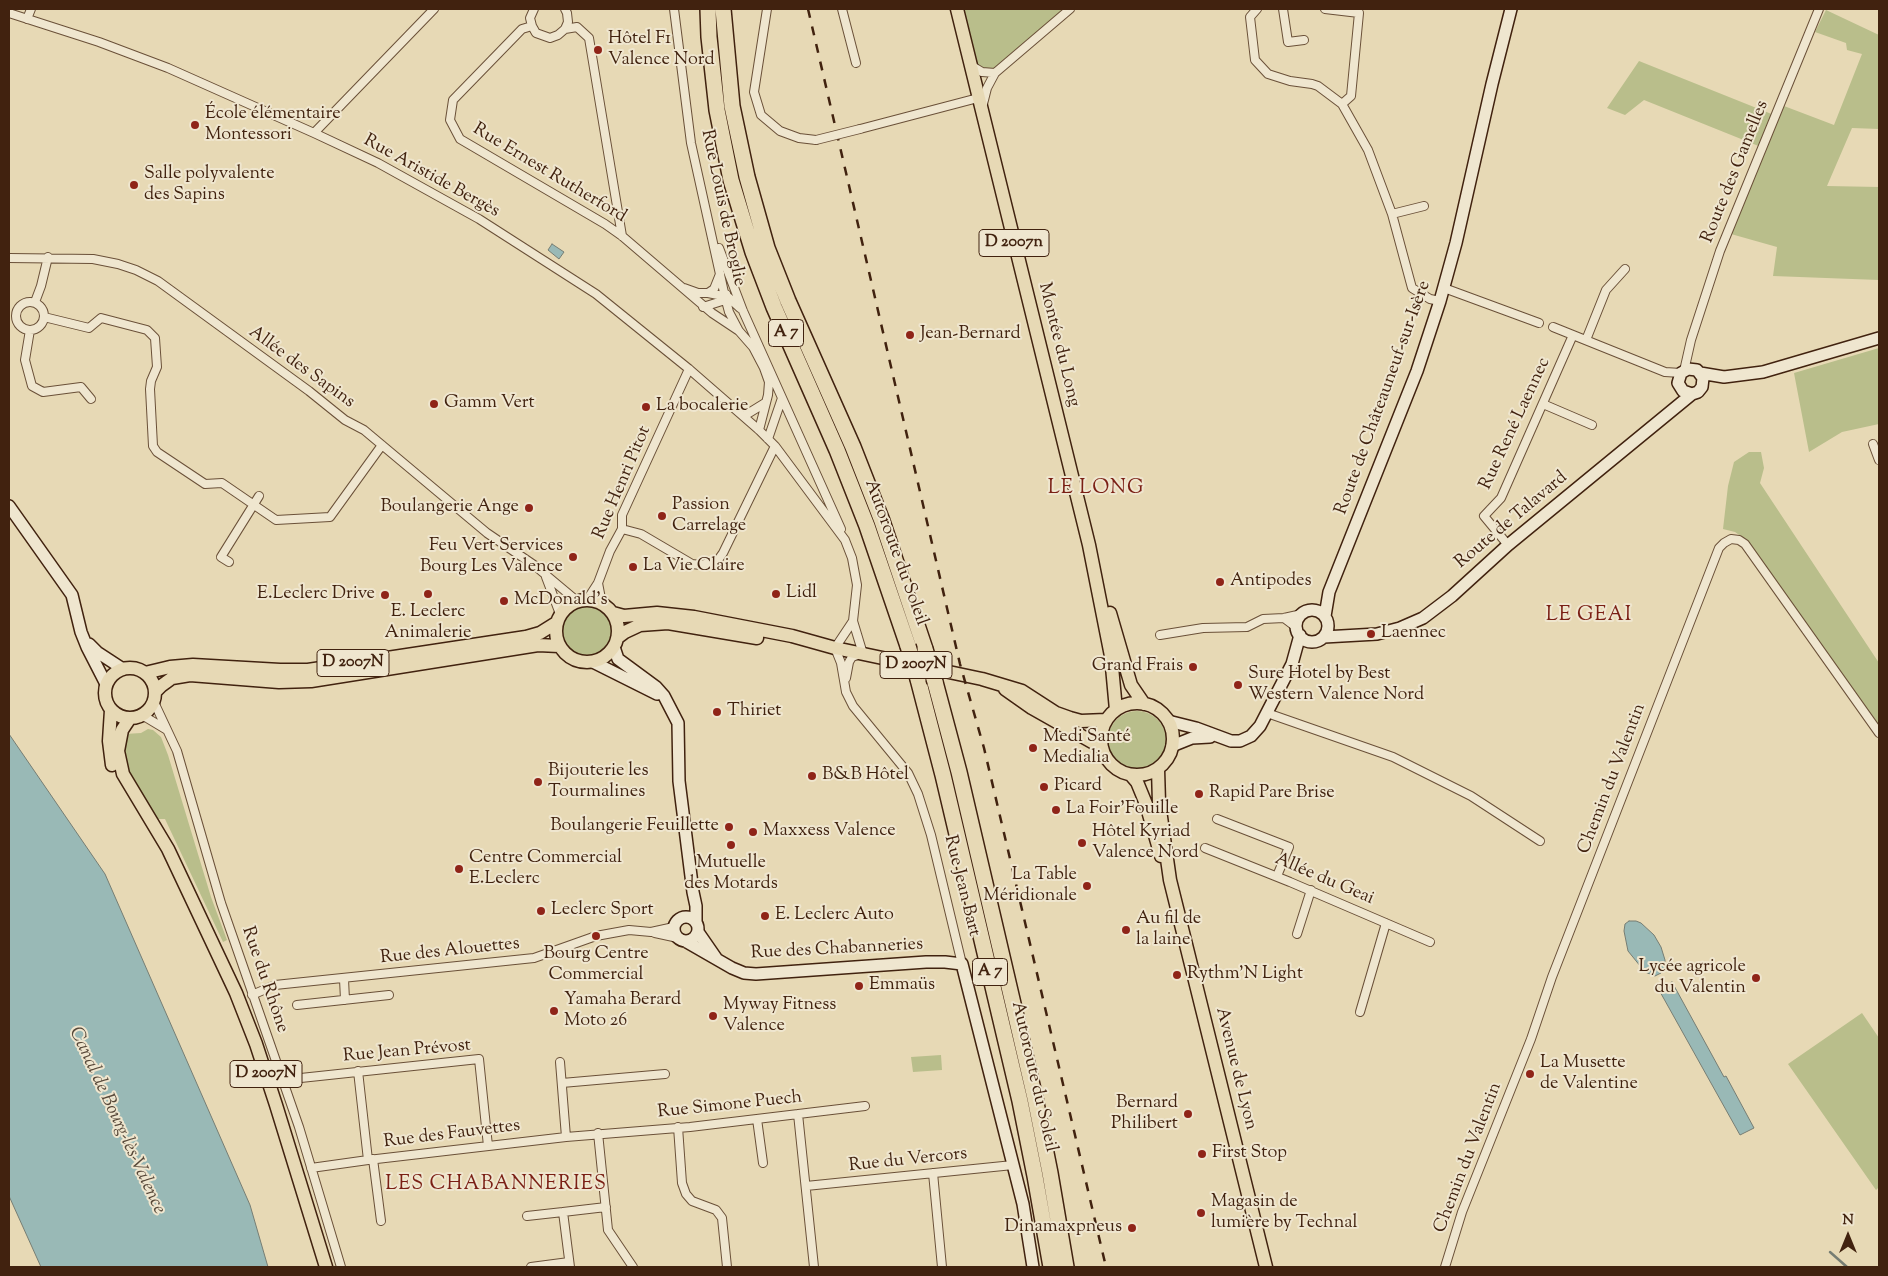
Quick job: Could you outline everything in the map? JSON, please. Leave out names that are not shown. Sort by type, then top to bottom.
[{"type":"highway","name":"Autoroute du Soleil","points":[[708,9],[709,37],[718,110],[731,180],[753,252],[774,307],[844,467],[873,543],[918,679],[943,775],[1020,1100],[1036,1176],[1051,1267]]},
{"type":"highway","name":"Autoroute du Soleil","points":[[723,9],[732,106],[747,177],[768,248],[788,301],[853,447],[885,530],[935,682],[1035,1098],[1066,1267]]},
{"type":"main road","name":"Montée du Long","points":[[957,9],[1089,544],[1126,671],[1131,685],[1144,704]]},
{"type":"main road","name":"Montée du Long","points":[[1089,544],[1111,656],[1116,710]]},
{"type":"main road","points":[[582,601],[602,604],[612,614],[617,625],[615,642],[605,656],[593,662],[577,661],[567,655],[559,646],[556,639],[558,619],[565,609],[582,601]]},
{"type":"main road","name":"D 2007N","points":[[612,614],[630,616],[657,614],[694,617],[792,636],[835,648],[971,676],[1022,691],[1056,713],[1070,718],[1081,721],[1106,720]]},
{"type":"main road","name":"D 2007N","points":[[146,673],[170,667],[193,665],[308,670],[526,637],[540,632],[558,619]]},
{"type":"main road","name":"D 2007N","points":[[615,642],[625,632],[640,625],[668,623],[789,643],[835,648]]},
{"type":"main road","name":"D 2007N","points":[[155,697],[161,686],[172,678],[190,675],[279,682],[311,680],[538,645],[559,646]]},
{"type":"main road","points":[[136,668],[146,673],[151,678],[155,697],[150,708],[135,718],[116,715],[111,710],[104,695],[106,684],[113,674],[123,669],[136,668]]},
{"type":"main road","name":"D 2007N","points":[[997,683],[1032,708],[1101,746]]},
{"type":"main road","points":[[1134,703],[1144,704],[1158,710],[1168,721],[1173,737],[1172,746],[1170,755],[1158,769],[1149,773],[1131,775],[1116,770],[1111,765],[1101,746],[1101,733],[1106,720],[1116,710],[1134,703]]},
{"type":"main road","name":"D 2007N","points":[[111,710],[109,741],[115,776],[186,889]]},
{"type":"main road","name":"D 2007N","points":[[135,718],[122,730],[118,751],[122,774],[168,849],[231,984],[256,1044],[326,1267]]},
{"type":"main road","name":"Avenue de Lyon","points":[[1158,769],[1159,803],[1170,880],[1266,1267]]},
{"type":"main road","name":"Avenue de Lyon","points":[[1131,775],[1146,804],[1158,849],[1170,880]]},
{"type":"street","points":[[27,19],[31,9]]},
{"type":"street","points":[[314,133],[434,9]]},
{"type":"street","points":[[534,9],[530,18],[532,26],[536,33],[550,38],[558,35],[565,29],[568,22],[567,13],[564,9]]},
{"type":"street","name":"Rue Louis de Broglie","points":[[674,9],[692,143],[725,297],[729,312],[739,331],[753,347],[769,382],[768,395],[759,430]]},
{"type":"street","points":[[767,9],[754,92],[761,115],[780,132],[800,138],[816,140],[978,98]]},
{"type":"street","points":[[842,9],[856,64]]},
{"type":"street","points":[[982,114],[983,99],[996,73],[1070,9]]},
{"type":"street","points":[[1257,9],[1250,17],[1255,60],[1268,74],[1290,81],[1312,84],[1342,104],[1368,150],[1392,214],[1412,288],[1430,299],[1440,302]]},
{"type":"street","points":[[1283,9],[1288,42],[1304,40]]},
{"type":"street","points":[[1325,9],[1358,13],[1351,96],[1342,104]]},
{"type":"street","name":"Route de Châteauneuf-sur-Isère","points":[[1326,619],[1329,592],[1417,371],[1440,302],[1456,243],[1511,9]]},
{"type":"street","name":"Route des Gamelles","points":[[1681,379],[1720,251],[1819,9]]},
{"type":"street","name":"Rue Aristide Bergès","points":[[9,13],[99,42],[168,68],[314,133],[378,164],[479,219],[596,294],[744,416]]},
{"type":"street","name":"Rue Ernest Rutherford","points":[[532,26],[522,29],[453,100],[450,120],[460,139],[605,224],[622,236],[703,307],[739,331]]},
{"type":"street","points":[[565,29],[577,27],[589,38],[622,236]]},
{"type":"street","points":[[970,64],[982,72],[996,73]]},
{"type":"street","points":[[1392,214],[1424,206]]},
{"type":"street","points":[[708,222],[713,228],[743,311],[852,558],[857,585],[853,621],[862,654],[852,658],[849,662],[845,680]]},
{"type":"street","points":[[34,302],[42,286],[48,257]]},
{"type":"street","name":"Allée des Sapins","points":[[9,258],[93,259],[107,261],[149,276],[170,289],[309,391],[345,420],[364,430],[487,533],[582,601]]},
{"type":"street","points":[[1586,340],[1606,290],[1625,269]]},
{"type":"street","points":[[708,293],[714,290],[721,272]]},
{"type":"street","points":[[703,307],[714,304],[725,297],[731,279]]},
{"type":"street","points":[[680,287],[698,293],[725,297],[732,300],[743,311]]},
{"type":"street","points":[[1444,288],[1539,323]]},
{"type":"street","points":[[25,302],[34,302],[42,308],[44,317],[38,328],[25,330],[18,325],[12,310],[25,302]]},
{"type":"street","points":[[44,317],[90,328],[101,318],[148,330],[155,338],[157,366],[150,389],[154,446],[157,452],[205,484],[222,483],[276,520],[330,517],[382,446]]},
{"type":"street","points":[[1553,327],[1681,379]]},
{"type":"street","points":[[30,330],[25,360],[32,386],[43,392],[81,388],[91,399]]},
{"type":"street","name":"Rue René Laennec","points":[[1508,545],[1484,516],[1501,498],[1573,335]]},
{"type":"street","points":[[1681,379],[1683,391],[1692,394],[1724,377],[1772,370],[1879,338]]},
{"type":"street","points":[[1689,350],[1703,382],[1702,387]]},
{"type":"street","name":"Rue Henri Pitot","points":[[582,601],[598,583],[610,551],[622,529],[622,515],[689,369]]},
{"type":"street","points":[[1672,410],[1681,379],[1688,369],[1724,377]]},
{"type":"street","name":"Route de Talavard","points":[[1324,637],[1390,631],[1423,618],[1452,596],[1508,545],[1692,394]]},
{"type":"street","points":[[768,439],[782,398]]},
{"type":"street","points":[[765,403],[744,416],[775,446],[845,540]]},
{"type":"street","points":[[1543,404],[1592,425]]},
{"type":"street","points":[[1873,444],[1879,460]]},
{"type":"street","points":[[622,529],[641,534],[692,564],[701,565],[718,560],[775,446]]},
{"type":"street","points":[[229,562],[221,557],[259,496]]},
{"type":"street","points":[[9,506],[72,595],[84,639],[106,684]]},
{"type":"street","name":"Chemin du Valentin","points":[[1445,1267],[1462,1212],[1531,1039],[1556,969],[1719,548],[1724,542],[1731,539],[1739,540],[1745,544],[1879,733]]},
{"type":"street","name":"Allée des Sapins","points":[[545,576],[558,619]]},
{"type":"street","points":[[598,583],[602,604]]},
{"type":"street","name":"Route de Châteauneuf-sur-Isère","points":[[1307,612],[1329,592]]},
{"type":"street","points":[[1292,664],[1298,620],[1307,612]]},
{"type":"street","points":[[1160,635],[1203,628],[1247,627],[1262,619],[1284,618],[1307,612],[1321,612],[1326,619],[1327,632],[1318,641],[1307,641],[1284,618]]},
{"type":"street","name":"Route de Talavard","points":[[1326,619],[1363,634]]},
{"type":"street","points":[[835,648],[853,621]]},
{"type":"street","points":[[84,639],[97,652],[123,669]]},
{"type":"street","points":[[615,642],[618,659],[656,687],[669,702],[678,722],[679,781],[696,906],[697,927],[693,939],[681,940],[651,932]]},
{"type":"street","points":[[1168,721],[1196,728],[1230,741],[1245,739],[1256,731],[1292,664],[1312,642]]},
{"type":"street","name":"Rue Jean Bart","points":[[835,648],[845,680],[846,692],[853,706],[908,773],[918,794],[931,834],[1023,1204],[1033,1267]]},
{"type":"street","points":[[593,662],[656,693],[669,702]]},
{"type":"street","name":"Rue du Rhône","points":[[155,697],[177,751],[221,902],[311,1168],[341,1267]]},
{"type":"street","points":[[1267,712],[1393,757],[1471,796],[1540,841]]},
{"type":"street","points":[[135,718],[147,718],[169,731]]},
{"type":"street","points":[[1172,746],[1192,738],[1220,738]]},
{"type":"street","points":[[1217,819],[1289,847],[1277,876]]},
{"type":"street","name":"Allée du Geai","points":[[1205,848],[1277,876],[1430,942]]},
{"type":"street","points":[[1297,934],[1310,890]]},
{"type":"street","points":[[683,918],[693,892]]},
{"type":"street","points":[[681,940],[675,935],[674,927],[678,920],[688,918],[697,927]]},
{"type":"street","points":[[1360,1012],[1386,923]]},
{"type":"street","points":[[651,932],[674,927]]},
{"type":"street","name":"Rue des Chabanneries","points":[[697,927],[717,959]]},
{"type":"street","name":"Rue des Alouettes","points":[[252,995],[275,985],[534,958],[550,954],[596,936],[629,930],[651,932]]},
{"type":"street","name":"Rue des Chabanneries","points":[[681,940],[744,973],[756,974],[926,962],[962,964]]},
{"type":"street","points":[[344,979],[345,1000]]},
{"type":"street","points":[[297,1005],[390,995]]},
{"type":"street","name":"Rue Jean Prévost","points":[[282,1080],[479,1059],[488,1146]]},
{"type":"street","points":[[560,1062],[566,1136]]},
{"type":"street","points":[[358,1071],[381,1221]]},
{"type":"street","points":[[562,1083],[665,1074]]},
{"type":"street","name":"Rue Simone Puech","points":[[598,1133],[678,1127],[865,1106]]},
{"type":"street","points":[[798,1114],[814,1267]]},
{"type":"street","points":[[756,1119],[763,1163]]},
{"type":"street","points":[[678,1127],[682,1183],[686,1194],[692,1200],[716,1210],[722,1218],[727,1267]]},
{"type":"street","points":[[598,1133],[608,1230],[633,1267]]},
{"type":"street","name":"Rue des Fauvettes","points":[[311,1168],[598,1133]]},
{"type":"street","name":"Rue du Vercors","points":[[806,1186],[1013,1165]]},
{"type":"street","points":[[933,1173],[942,1267]]},
{"type":"street","points":[[527,1216],[606,1207]]},
{"type":"street","points":[[530,1267],[569,1265],[563,1212]]},
{"type":"green space","points":[[964,9],[1064,9],[994,69],[990,70],[977,67],[975,63]]},
{"type":"green space","points":[[1826,10],[1879,35],[1879,129],[1852,128],[1827,186],[1879,187],[1879,280],[1773,276],[1777,247],[1731,234],[1766,149],[1644,100],[1625,115],[1607,108],[1639,61],[1779,117],[1784,106],[1834,125],[1862,54],[1847,50],[1846,43],[1815,32]]},
{"type":"green space","points":[[1879,348],[1879,424],[1842,432],[1809,452],[1794,373]]},
{"type":"green space","points":[[1749,452],[1761,452],[1764,468],[1760,483],[1879,663],[1879,728],[1745,539],[1735,532],[1723,529],[1728,486],[1734,462]]},
{"type":"green space","points":[[587,607],[596,609],[604,614],[609,622],[611,631],[609,640],[604,648],[596,653],[587,655],[578,653],[570,648],[565,640],[563,631],[565,622],[570,614],[578,609]]},
{"type":"green space","points":[[1131,711],[1143,711],[1158,719],[1166,734],[1166,746],[1158,761],[1143,769],[1131,769],[1116,761],[1108,746],[1108,734],[1116,719]]},
{"type":"green space","points":[[148,729],[153,730],[161,737],[168,755],[211,897],[227,940],[223,942],[165,819],[155,819],[126,771],[122,751],[125,734],[141,733]]},
{"type":"green space","points":[[1862,1013],[1879,1038],[1879,1187],[1876,1190],[1788,1064]]},
{"type":"green space","points":[[941,1055],[942,1070],[913,1072],[911,1057]]},
{"type":"water","points":[[552,244],[564,252],[559,259],[548,250]]},
{"type":"water","name":"Canal de Bourg-lès-Valence","points":[[9,734],[105,874],[250,1205],[268,1267],[41,1267],[9,1196]]},
{"type":"water","points":[[1629,921],[1641,923],[1654,935],[1661,947],[1665,960],[1665,967],[1661,973],[1655,976],[1645,972],[1628,951],[1624,931],[1625,924]]},
{"type":"water","points":[[1672,982],[1754,1128],[1740,1135],[1659,990]]},
{"type":"waterway","points":[[1830,1252],[1847,1267]]},
{"type":"railway","points":[[808,9],[960,664],[984,748],[1106,1267]]},
{"type":"place","name":"Hôtel F1 Valence Nord","points":[[598,50]]},
{"type":"place","name":"École élémentaire Montessori","points":[[195,125]]},
{"type":"place","name":"Salle polyvalente des Sapins","points":[[134,185]]},
{"type":"place","name":"Jean-Bernard","points":[[910,335]]},
{"type":"place","name":"Gamm Vert","points":[[434,404]]},
{"type":"place","name":"La bocalerie","points":[[646,407]]},
{"type":"place","name":"Boulangerie Ange","points":[[529,508]]},
{"type":"place","name":"Passion Carrelage","points":[[662,516]]},
{"type":"place","name":"Feu Vert Services Bourg Les Valence","points":[[573,557]]},
{"type":"place","name":"La Vie Claire","points":[[633,567]]},
{"type":"place","name":"Antipodes","points":[[1220,582]]},
{"type":"place","name":"E. Leclerc Animalerie","points":[[428,594]]},
{"type":"place","name":"Lidl","points":[[776,594]]},
{"type":"place","name":"E.Leclerc Drive","points":[[385,595]]},
{"type":"place","name":"McDonald's","points":[[504,601]]},
{"type":"place","name":"Laennec","points":[[1371,634]]},
{"type":"place","name":"Grand Frais","points":[[1193,667]]},
{"type":"place","name":"Sure Hotel by Best Western Valence Nord","points":[[1238,685]]},
{"type":"place","name":"Thiriet","points":[[717,712]]},
{"type":"place","name":"Medi Santé Medialia","points":[[1033,748]]},
{"type":"place","name":"B&B Hôtel","points":[[812,776]]},
{"type":"place","name":"Bijouterie les Tourmalines","points":[[538,782]]},
{"type":"place","name":"Picard","points":[[1044,787]]},
{"type":"place","name":"Rapid Pare Brise","points":[[1199,794]]},
{"type":"place","name":"La Foir'Fouille","points":[[1056,810]]},
{"type":"place","name":"Boulangerie Feuillette","points":[[729,827]]},
{"type":"place","name":"Maxxess Valence","points":[[753,832]]},
{"type":"place","name":"Hôtel Kyriad Valence Nord","points":[[1082,843]]},
{"type":"place","name":"Mutuelle des Motards","points":[[731,845]]},
{"type":"place","name":"Centre Commercial E.Leclerc","points":[[459,869]]},
{"type":"place","name":"La Table Méridionale","points":[[1087,886]]},
{"type":"place","name":"Leclerc Sport","points":[[541,911]]},
{"type":"place","name":"E. Leclerc Auto","points":[[765,916]]},
{"type":"place","name":"Au fil de la laine","points":[[1126,930]]},
{"type":"place","name":"Bourg Centre Commercial","points":[[596,936]]},
{"type":"place","name":"Rythm'N Light","points":[[1177,975]]},
{"type":"place","name":"Lycée agricole du Valentin","points":[[1756,978]]},
{"type":"place","name":"Emmaüs","points":[[859,986]]},
{"type":"place","name":"Yamaha Berard Moto 26","points":[[554,1011]]},
{"type":"place","name":"Myway Fitness Valence","points":[[713,1016]]},
{"type":"place","name":"La Musette de Valentine","points":[[1530,1074]]},
{"type":"place","name":"Bernard Philibert","points":[[1188,1114]]},
{"type":"place","name":"First Stop","points":[[1202,1154]]},
{"type":"place","name":"Magasin de lumière by Technal","points":[[1201,1213]]},
{"type":"place","name":"Dinamaxpneus","points":[[1132,1228]]},
{"type":"district","name":"LE LONG","points":[[1096,490]]},
{"type":"district","name":"LE GEAI","points":[[1589,617]]},
{"type":"district","name":"LES CHABANNERIES","points":[[496,1186]]}]
